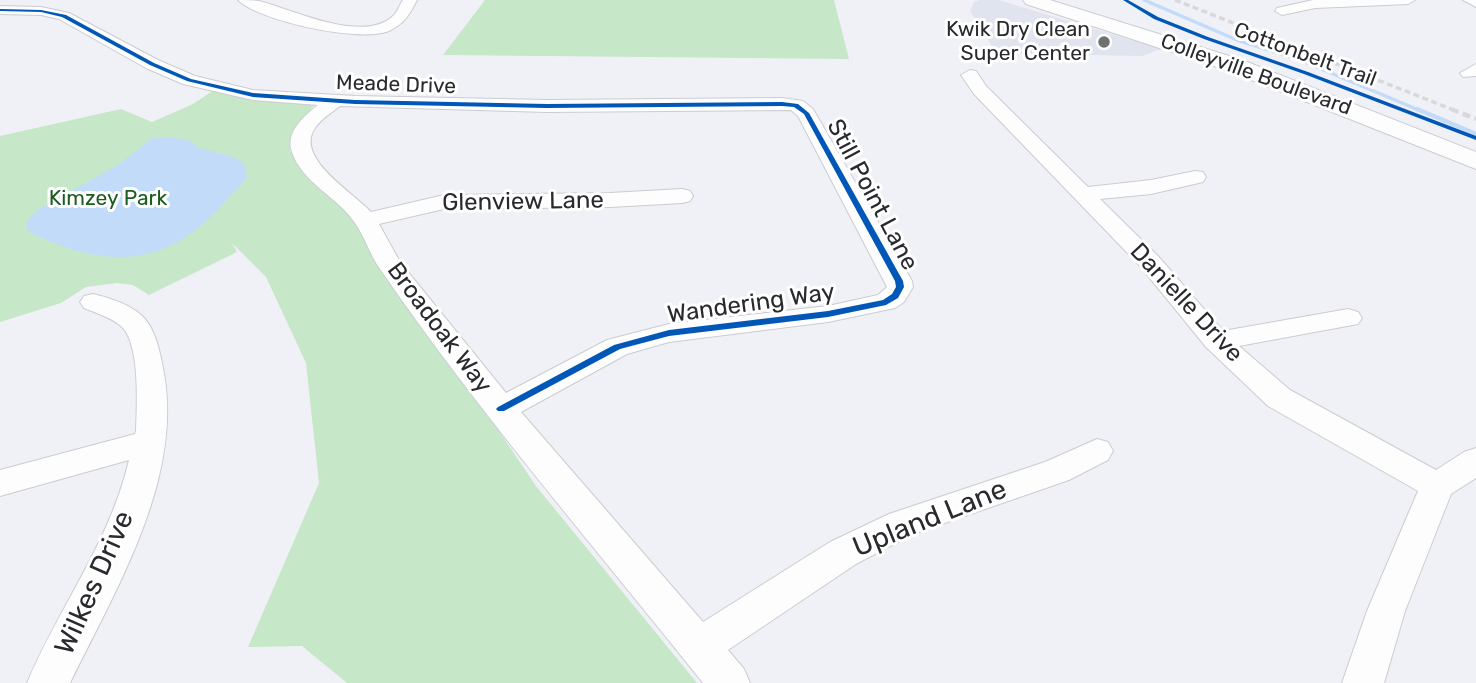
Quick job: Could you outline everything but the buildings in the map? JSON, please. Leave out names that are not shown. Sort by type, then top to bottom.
[{"type":"main road","name":"Colleyville Boulevard","points":[[1032,0],[1234,65],[1476,161]]},
{"type":"main road","name":"Colleyville Boulevard","points":[[1062,0],[1255,62],[1476,147]]},
{"type":"street","points":[[41,11],[74,0]]},
{"type":"street","points":[[245,0],[302,23],[369,30],[392,26],[401,19],[410,0]]},
{"type":"street","points":[[1282,11],[1315,4],[1408,0]]},
{"type":"street","points":[[1470,0],[1476,4]]},
{"type":"street","name":"Meade Drive","points":[[4,17],[41,11],[64,16],[152,64],[189,80],[253,95],[335,101],[547,106],[782,104],[796,105],[806,113]]},
{"type":"street","name":"Danielle Drive","points":[[970,75],[980,90],[1149,261],[1216,341],[1279,398],[1437,486]]},
{"type":"street","name":"Broadoak Way","points":[[335,101],[304,129],[300,139],[302,153],[319,175],[365,220],[388,264],[501,408],[729,683]]},
{"type":"street","name":"Still Point Lane","points":[[806,113],[899,281],[900,287],[895,296]]},
{"type":"street","points":[[1082,194],[1151,187],[1195,177]]},
{"type":"street","name":"Glenview Lane","points":[[365,220],[444,202],[610,200],[682,195]]},
{"type":"street","name":"Wandering Way","points":[[501,408],[617,347],[668,334],[721,325],[828,314],[886,302],[895,296]]},
{"type":"street","name":"Wilkes Drive","points":[[48,683],[114,553],[151,442],[153,370],[137,327],[126,316],[93,302]]},
{"type":"street","points":[[1216,341],[1348,318]]},
{"type":"street","points":[[0,484],[151,442]]},
{"type":"street","name":"Upland Lane","points":[[699,647],[843,553],[901,524],[1057,471],[1097,451]]},
{"type":"street","points":[[1363,683],[1386,611],[1437,486],[1476,461]]},
{"type":"shaded area","points":[[999,0],[1161,49],[1142,56],[1089,55],[1062,42],[1049,54],[996,53],[970,11],[974,2]]},
{"type":"green space","points":[[485,0],[834,0],[849,59],[443,55]]},
{"type":"green space","name":"Kimzey Park","points":[[214,90],[316,103],[301,121],[290,151],[340,195],[536,486],[697,683],[347,683],[302,646],[248,647],[319,483],[306,363],[266,277],[232,243],[237,252],[149,295],[133,285],[117,283],[86,287],[61,303],[0,322],[0,136],[121,109],[152,122],[193,104]]},
{"type":"water","points":[[169,137],[191,141],[197,147],[236,158],[245,165],[247,178],[215,213],[194,231],[174,244],[153,252],[111,257],[69,249],[28,231],[26,223],[37,210],[118,165],[154,138]]},
{"type":"waterway","points":[[1144,0],[1237,40],[1300,60],[1421,111]]},
{"type":"waterway","points":[[1417,109],[1476,134]]},
{"type":"railway","points":[[1175,0],[1456,111]]},
{"type":"railway","points":[[1451,109],[1456,111]]},
{"type":"railway","points":[[1456,111],[1476,119]]},
{"type":"cycle path","name":"Cottonbelt Trail","points":[[1125,0],[1156,18],[1206,38],[1476,138]]},
{"type":"cycle path","points":[[0,10],[41,11],[64,16],[152,64],[189,80],[253,95],[355,102],[547,106],[782,104],[796,105],[806,113],[899,281],[900,287],[895,296],[886,302],[828,314],[669,333],[617,347],[501,409]]},
{"type":"place","name":"Kwik Dry Clean Super Center","points":[[1104,42]]}]
